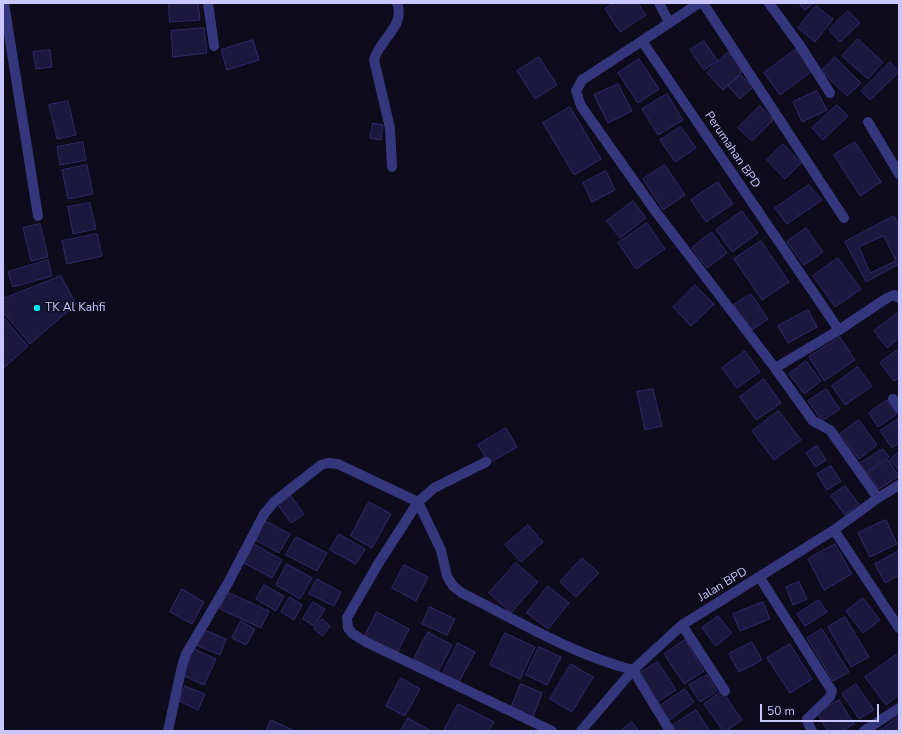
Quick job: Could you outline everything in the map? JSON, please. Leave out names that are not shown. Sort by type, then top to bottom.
[{"type":"street","points":[[4,3],[38,216]]},
{"type":"street","points":[[208,3],[214,46]]},
{"type":"street","points":[[392,167],[390,128],[374,60],[376,53],[397,22],[400,14],[397,3]]},
{"type":"street","points":[[659,3],[669,22]]},
{"type":"street","points":[[699,3],[582,80],[576,91],[581,106],[656,212],[775,368],[813,421],[830,430],[878,498]]},
{"type":"street","points":[[703,3],[844,218]]},
{"type":"street","points":[[769,3],[801,47],[830,93]]},
{"type":"street","name":"Perumahan BPD","points":[[642,41],[839,330]]},
{"type":"street","points":[[868,122],[899,174]]},
{"type":"street","points":[[775,368],[839,330],[887,298],[894,295],[899,298]]},
{"type":"street","points":[[893,399],[899,408]]},
{"type":"street","points":[[486,462],[434,488],[418,502],[357,600],[347,618],[348,628],[353,634],[366,642],[552,731]]},
{"type":"street","points":[[168,731],[186,654],[228,583],[264,514],[274,502],[321,465],[328,463],[338,464],[418,502],[441,550],[447,576],[453,586],[462,594],[578,652],[607,663],[633,670],[670,731]]},
{"type":"street","name":"Jalan BPD","points":[[581,731],[633,670],[682,625],[760,578],[834,530],[878,498],[899,485]]},
{"type":"street","points":[[834,530],[899,628]]},
{"type":"street","points":[[760,578],[832,691],[830,697],[807,719],[812,731]]},
{"type":"street","points":[[682,625],[725,691]]},
{"type":"street","points":[[864,731],[899,708]]},
{"type":"building","points":[[169,3],[198,3],[200,20],[170,22]]},
{"type":"building","points":[[614,3],[638,3],[646,15],[620,32],[605,9]]},
{"type":"building","points":[[799,3],[814,3],[805,10]]},
{"type":"building","points":[[816,6],[833,19],[815,42],[798,28]]},
{"type":"building","points":[[848,11],[860,23],[840,42],[829,30]]},
{"type":"building","points":[[204,28],[207,53],[173,57],[171,31]]},
{"type":"building","points":[[858,39],[883,62],[868,79],[842,56]]},
{"type":"building","points":[[253,40],[259,60],[227,70],[221,50]]},
{"type":"building","points":[[704,41],[718,61],[704,70],[690,50]]},
{"type":"building","points":[[796,49],[812,71],[780,95],[764,73]]},
{"type":"building","points":[[50,50],[52,67],[36,69],[33,52]]},
{"type":"building","points":[[728,52],[745,69],[723,90],[707,73]]},
{"type":"building","points":[[539,57],[557,85],[535,99],[517,71]]},
{"type":"building","points":[[835,57],[861,83],[847,96],[821,71]]},
{"type":"building","points":[[639,59],[659,89],[638,103],[618,73]]},
{"type":"building","points":[[890,62],[899,72],[870,100],[861,91]]},
{"type":"building","points":[[741,75],[753,87],[740,99],[728,86]]},
{"type":"building","points":[[618,84],[632,111],[608,123],[594,95]]},
{"type":"building","points":[[817,91],[827,110],[802,122],[793,102]]},
{"type":"building","points":[[667,94],[683,120],[658,135],[642,109]]},
{"type":"building","points":[[68,101],[76,135],[57,139],[49,105]]},
{"type":"building","points":[[837,105],[848,116],[823,140],[812,128]]},
{"type":"building","points":[[760,106],[773,120],[752,141],[738,128]]},
{"type":"building","points":[[570,107],[601,159],[574,175],[543,123]]},
{"type":"building","points":[[373,123],[383,125],[381,140],[370,138]]},
{"type":"building","points":[[681,127],[696,148],[675,162],[660,140]]},
{"type":"building","points":[[83,142],[86,160],[60,165],[57,147]]},
{"type":"building","points":[[855,142],[881,182],[860,196],[834,155]]},
{"type":"building","points":[[783,144],[801,163],[785,179],[767,160]]},
{"type":"building","points":[[87,165],[93,194],[68,199],[62,170]]},
{"type":"building","points":[[665,165],[685,195],[663,210],[643,179]]},
{"type":"building","points":[[606,171],[615,190],[592,202],[583,183]]},
{"type":"building","points":[[718,182],[733,204],[706,222],[691,200]]},
{"type":"building","points":[[809,185],[822,200],[787,224],[775,208]]},
{"type":"building","points":[[633,201],[646,218],[620,238],[607,221]]},
{"type":"building","points":[[90,203],[96,229],[73,234],[68,207]]},
{"type":"building","points":[[742,211],[758,233],[732,252],[716,230]]},
{"type":"building","points":[[894,216],[899,226],[899,264],[866,282],[845,242]]},
{"type":"building","points":[[647,223],[665,249],[636,269],[618,243]]},
{"type":"building","points":[[40,224],[48,257],[31,261],[23,228]]},
{"type":"building","points":[[806,228],[823,252],[804,265],[787,242]]},
{"type":"building","points":[[712,232],[727,253],[707,268],[692,248]]},
{"type":"building","points":[[97,234],[102,256],[67,264],[62,241]]},
{"type":"building","points":[[884,236],[896,261],[870,273],[859,247]]},
{"type":"building","points":[[761,241],[789,282],[762,300],[734,259]]},
{"type":"building","points":[[838,258],[861,289],[835,307],[813,276]]},
{"type":"building","points":[[48,260],[52,276],[13,287],[8,272]]},
{"type":"building","name":"TK Al Kahfi","points":[[61,276],[76,304],[30,344],[3,312],[3,299]]},
{"type":"building","points":[[695,285],[714,304],[691,326],[673,307]]},
{"type":"building","points":[[751,294],[768,319],[752,330],[734,305]]},
{"type":"building","points":[[808,310],[817,327],[788,343],[778,326]]},
{"type":"building","points":[[899,312],[899,338],[887,348],[874,331]]},
{"type":"building","points":[[3,317],[28,346],[3,369]]},
{"type":"building","points":[[840,337],[855,360],[824,381],[809,357]]},
{"type":"building","points":[[897,350],[899,353],[899,378],[894,381],[880,363]]},
{"type":"building","points":[[745,351],[760,372],[737,388],[722,368]]},
{"type":"building","points":[[806,361],[821,381],[804,394],[789,374]]},
{"type":"building","points":[[858,367],[872,386],[845,405],[832,386]]},
{"type":"building","points":[[764,379],[781,403],[756,420],[740,397]]},
{"type":"building","points":[[653,389],[662,426],[645,430],[637,392]]},
{"type":"building","points":[[826,389],[840,409],[822,421],[808,401]]},
{"type":"building","points":[[887,400],[897,414],[878,427],[869,413]]},
{"type":"building","points":[[779,411],[801,440],[774,460],[752,431]]},
{"type":"building","points":[[898,419],[899,443],[892,448],[880,431]]},
{"type":"building","points":[[859,420],[877,445],[859,459],[840,434]]},
{"type":"building","points":[[506,428],[517,447],[489,463],[478,445]]},
{"type":"building","points":[[817,446],[826,460],[816,467],[806,453]]},
{"type":"building","points":[[883,449],[889,457],[865,473],[859,464]]},
{"type":"building","points":[[899,452],[899,470],[890,460]]},
{"type":"building","points":[[888,460],[899,476],[879,489],[868,473]]},
{"type":"building","points":[[831,466],[841,481],[827,490],[817,474]]},
{"type":"building","points":[[845,486],[859,504],[845,515],[831,496]]},
{"type":"building","points":[[291,496],[304,514],[291,523],[278,505]]},
{"type":"building","points":[[369,502],[391,514],[372,548],[351,536]]},
{"type":"building","points":[[264,520],[290,534],[279,553],[254,539]]},
{"type":"building","points":[[886,520],[897,544],[870,557],[858,533]]},
{"type":"building","points":[[528,525],[543,542],[521,562],[505,545]]},
{"type":"building","points":[[339,534],[365,549],[356,564],[330,550]]},
{"type":"building","points":[[296,537],[327,553],[317,571],[286,555]]},
{"type":"building","points":[[252,543],[282,560],[272,578],[242,562]]},
{"type":"building","points":[[835,544],[852,574],[824,590],[808,559]]},
{"type":"building","points":[[899,551],[899,575],[885,583],[875,564]]},
{"type":"building","points":[[582,558],[599,573],[576,597],[560,582]]},
{"type":"building","points":[[516,563],[538,582],[511,613],[489,593]]},
{"type":"building","points":[[287,564],[312,578],[300,599],[276,585]]},
{"type":"building","points":[[404,565],[428,577],[416,601],[392,588]]},
{"type":"building","points":[[317,579],[341,592],[334,606],[309,594]]},
{"type":"building","points":[[799,582],[807,599],[793,605],[786,587]]},
{"type":"building","points":[[264,585],[284,596],[276,611],[256,599]]},
{"type":"building","points":[[548,586],[569,603],[548,629],[527,613]]},
{"type":"building","points":[[182,589],[204,602],[192,624],[170,612]]},
{"type":"building","points":[[227,592],[269,611],[261,628],[220,609]]},
{"type":"building","points":[[290,597],[302,605],[294,620],[281,612]]},
{"type":"building","points":[[863,598],[880,620],[863,633],[846,611]]},
{"type":"building","points":[[819,600],[827,612],[805,626],[797,614]]},
{"type":"building","points":[[313,602],[325,609],[314,626],[303,619]]},
{"type":"building","points":[[763,602],[770,619],[740,631],[733,614]]},
{"type":"building","points":[[430,607],[455,619],[447,635],[422,624]]},
{"type":"building","points":[[377,612],[409,629],[397,653],[365,636]]},
{"type":"building","points":[[718,616],[732,633],[716,646],[702,628]]},
{"type":"building","points":[[845,617],[869,657],[851,667],[828,627]]},
{"type":"building","points":[[322,619],[330,626],[323,636],[314,629]]},
{"type":"building","points":[[241,621],[255,629],[246,645],[232,638]]},
{"type":"building","points":[[202,629],[226,639],[220,655],[196,645]]},
{"type":"building","points":[[822,629],[849,672],[833,681],[807,638]]},
{"type":"building","points":[[428,632],[452,645],[438,672],[414,659]]},
{"type":"building","points":[[505,633],[535,647],[520,679],[490,665]]},
{"type":"building","points":[[685,640],[704,671],[684,684],[664,654]]},
{"type":"building","points":[[752,642],[762,660],[739,672],[729,654]]},
{"type":"building","points":[[458,643],[475,652],[458,684],[442,675]]},
{"type":"building","points":[[790,644],[812,679],[790,693],[767,658]]},
{"type":"building","points":[[539,647],[561,657],[547,685],[526,675]]},
{"type":"building","points":[[194,649],[216,659],[204,685],[182,675]]},
{"type":"building","points":[[899,653],[899,695],[886,705],[865,677]]},
{"type":"building","points":[[658,662],[676,690],[654,704],[636,675]]},
{"type":"building","points":[[571,664],[593,677],[572,712],[550,699]]},
{"type":"building","points":[[707,675],[717,691],[700,702],[689,685]]},
{"type":"building","points":[[401,678],[420,689],[405,716],[386,706]]},
{"type":"building","points":[[521,684],[542,693],[533,717],[511,708]]},
{"type":"building","points":[[856,684],[874,710],[859,719],[842,694]]},
{"type":"building","points":[[185,686],[205,694],[198,710],[179,701]]},
{"type":"building","points":[[685,689],[694,702],[667,722],[657,708]]},
{"type":"building","points":[[722,691],[742,720],[726,731],[723,731],[704,704]]},
{"type":"building","points":[[839,700],[854,724],[842,731],[828,731],[817,713]]},
{"type":"building","points":[[458,704],[494,722],[489,731],[444,731]]},
{"type":"building","points":[[696,710],[710,731],[675,731],[672,726]]},
{"type":"building","points":[[899,716],[899,731],[880,731]]},
{"type":"building","points":[[408,718],[431,731],[401,731]]},
{"type":"building","points":[[271,720],[293,730],[266,731]]},
{"type":"building","points":[[632,722],[639,731],[621,731]]},
{"type":"place","name":"TK Al Kahfi","points":[[37,308]]}]
